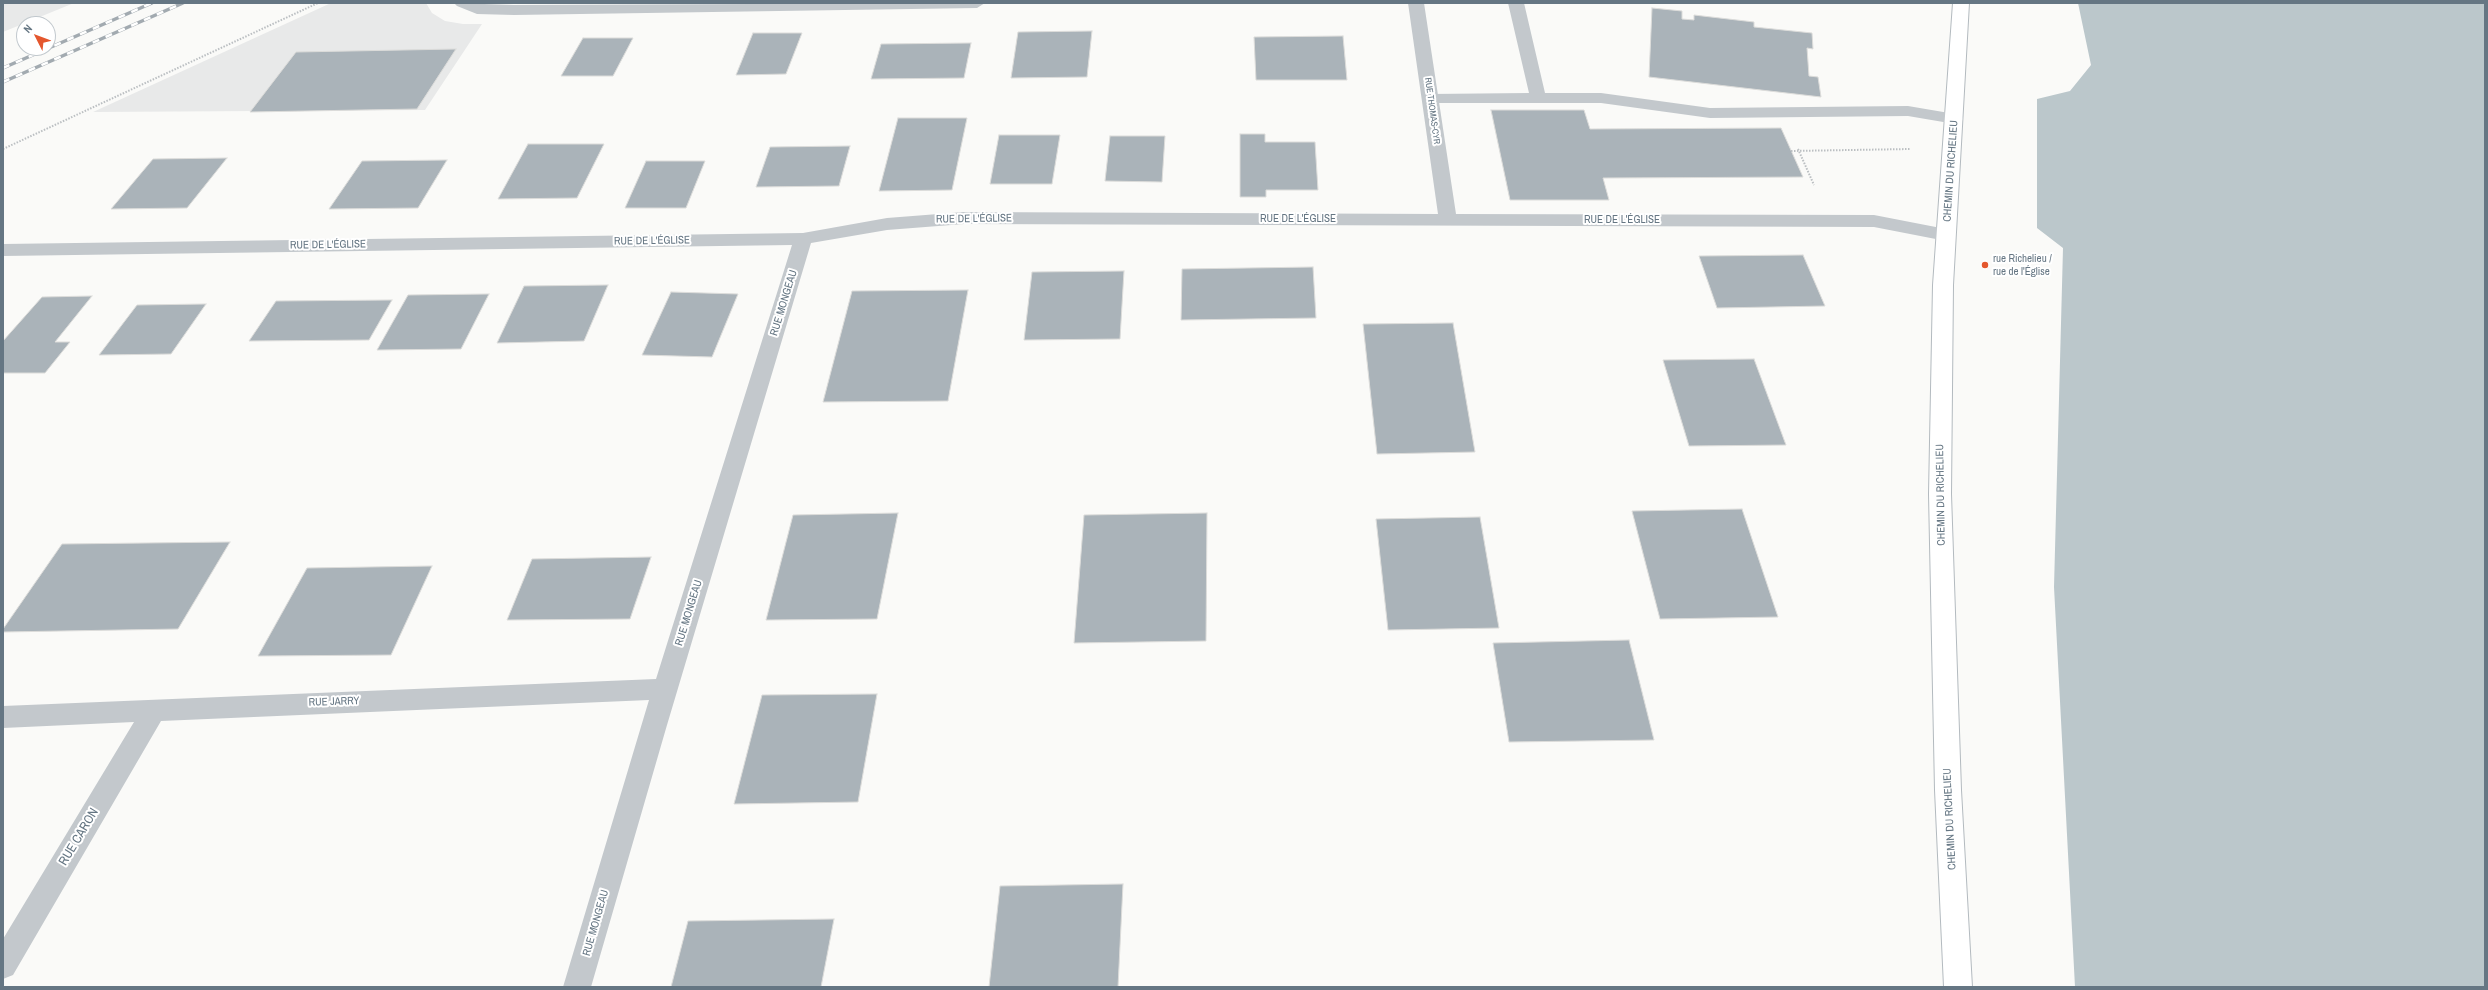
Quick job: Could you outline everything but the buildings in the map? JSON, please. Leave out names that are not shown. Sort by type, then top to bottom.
[{"type":"main road","name":"CHEMIN DU RICHELIEU","points":[[1958,987],[1948,790],[1940,494],[1941,362],[1946,235],[1955,119],[1961,3]]},
{"type":"street","points":[[462,3],[477,8],[507,10],[978,3]]},
{"type":"street","name":"RUE THOMAS-CYR","points":[[1416,3],[1448,220]]},
{"type":"street","points":[[1516,3],[1538,98]]},
{"type":"street","points":[[1430,99],[1601,98],[1710,113],[1908,111],[1955,119]]},
{"type":"street","name":"RUE DE L'ÉGLISE","points":[[3,250],[803,239],[887,224],[964,218],[1874,221],[1946,235]]},
{"type":"street","name":"RUE MONGEAU","points":[[577,987],[665,689],[803,239]]},
{"type":"street","name":"RUE JARRY","points":[[3,717],[155,709],[665,689]]},
{"type":"street","name":"RUE CARON","points":[[3,965],[155,709]]},
{"type":"path","points":[[3,149],[318,3]]},
{"type":"path","points":[[1796,144],[1816,190]]},
{"type":"path","points":[[1791,151],[1914,149]]},
{"type":"shaded area","points":[[3,3],[74,3],[42,16],[16,16],[16,27],[3,32]]},
{"type":"shaded area","points":[[331,3],[426,3],[432,13],[445,21],[463,24],[482,24],[425,110],[93,112]]},
{"type":"shaded area","points":[[2078,3],[2485,3],[2485,987],[2075,987],[2054,587],[2063,248],[2037,228],[2037,99],[2070,91],[2091,65]]},
{"type":"railway","points":[[3,68],[152,3]]},
{"type":"railway","points":[[3,82],[183,3]]},
{"type":"place","name":"rue Richelieu / rue de l'Église","points":[[1985,265]]}]
